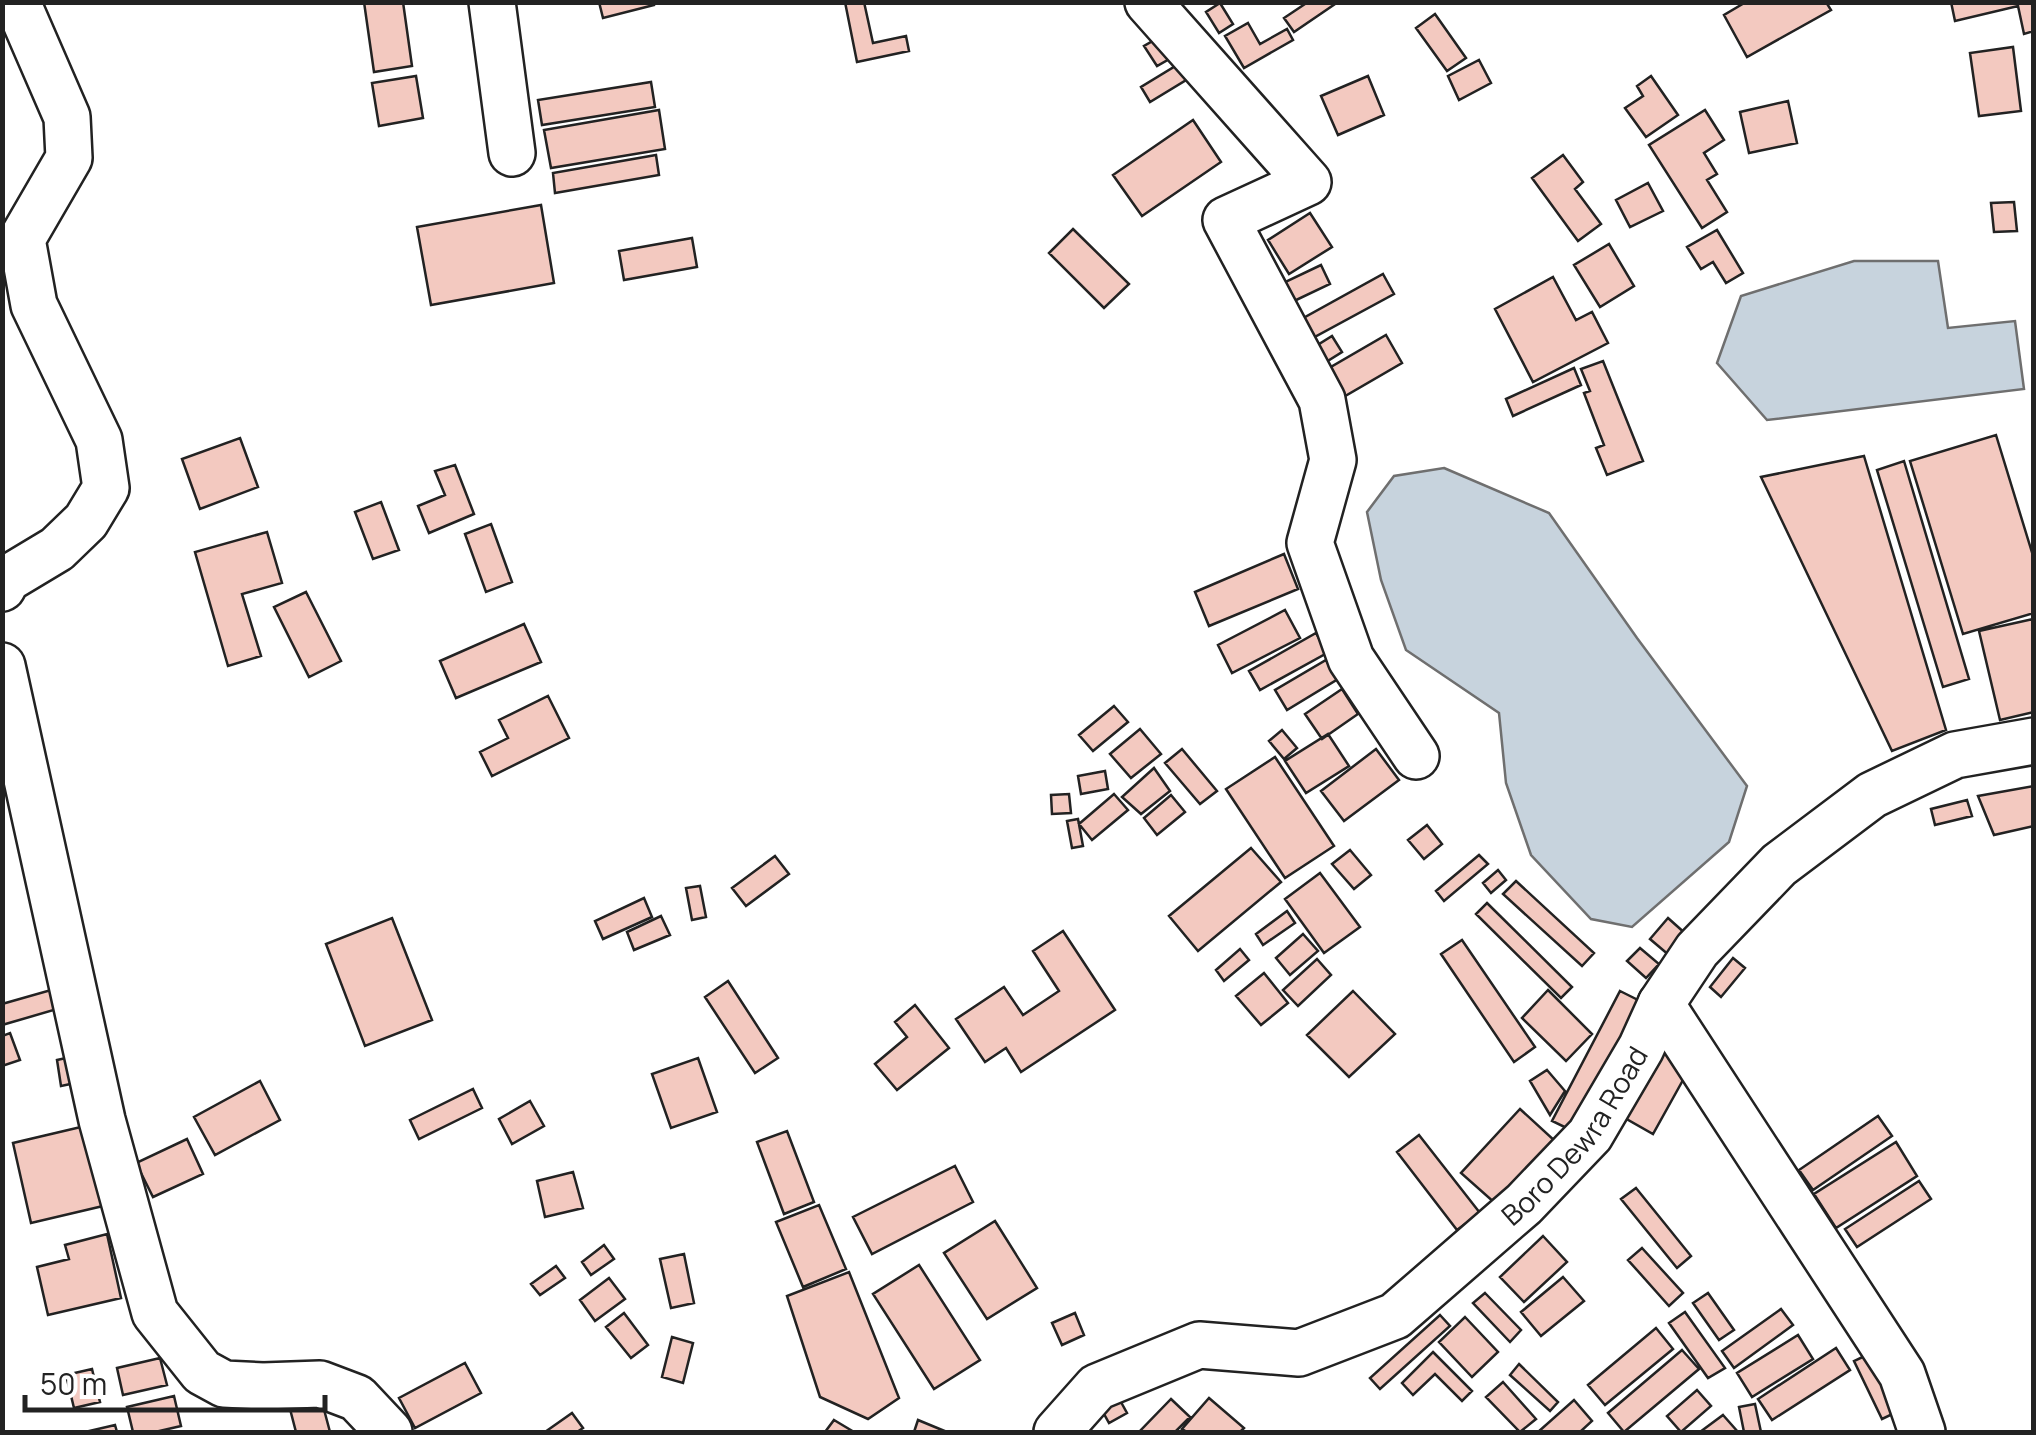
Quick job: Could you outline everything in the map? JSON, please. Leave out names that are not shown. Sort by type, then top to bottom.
[{"type":"street","points":[[2,588],[6,579],[57,548],[86,521],[106,488],[99,440],[34,304],[24,256],[22,239],[69,158],[67,117],[17,2]]},
{"type":"street","points":[[492,2],[512,154]]},
{"type":"street","points":[[1148,2],[1308,182],[1226,220],[1322,400],[1333,460],[1310,543],[1351,659],[1416,756]]},
{"type":"street","points":[[2,666],[102,1120],[154,1313],[202,1372],[224,1384],[320,1384],[357,1398],[389,1432]]},
{"type":"street","name":"Boro Dewra Road","points":[[1056,1432],[1097,1387],[1199,1344],[1299,1353],[1395,1316],[1524,1204],[1590,1135],[1641,1048],[1661,1004],[1697,950],[1778,866],[1872,795],[1955,755],[2034,741]]},
{"type":"street","points":[[1661,1004],[1902,1374],[1922,1432]]},
{"type":"shaded area","points":[[1854,261],[1938,261],[1948,328],[2015,321],[2024,389],[1767,420],[1717,363],[1741,296]]},
{"type":"shaded area","points":[[1444,468],[1549,513],[1747,786],[1729,842],[1632,927],[1591,919],[1531,855],[1506,783],[1499,713],[1406,650],[1381,580],[1367,512],[1394,476]]},
{"type":"building","points":[[364,2],[403,2],[412,66],[374,72]]},
{"type":"building","points":[[599,2],[654,2],[654,5],[603,18]]},
{"type":"building","points":[[845,2],[864,2],[873,43],[906,36],[909,51],[857,62]]},
{"type":"building","points":[[1308,2],[1338,2],[1294,32],[1284,18]]},
{"type":"building","points":[[1746,2],[1826,2],[1831,10],[1747,57],[1724,15]]},
{"type":"building","points":[[1951,2],[2034,2],[2034,31],[2024,34],[2018,6],[1955,21]]},
{"type":"building","points":[[1220,3],[1233,24],[1219,33],[1206,12]]},
{"type":"building","points":[[1435,14],[1466,58],[1447,71],[1416,28]]},
{"type":"building","points":[[1248,23],[1260,44],[1287,29],[1293,40],[1244,68],[1225,36]]},
{"type":"building","points":[[1165,34],[1178,54],[1157,66],[1144,46]]},
{"type":"building","points":[[2013,47],[2021,111],[1979,116],[1970,53]]},
{"type":"building","points":[[1187,59],[1196,74],[1150,102],[1141,87]]},
{"type":"building","points":[[1479,60],[1491,83],[1459,100],[1448,76]]},
{"type":"building","points":[[416,76],[423,118],[379,126],[372,83]]},
{"type":"building","points":[[1368,76],[1384,115],[1338,135],[1321,96]]},
{"type":"building","points":[[1651,76],[1678,115],[1646,137],[1625,108],[1643,96],[1637,86]]},
{"type":"building","points":[[651,82],[655,107],[542,125],[538,100]]},
{"type":"building","points":[[1788,101],[1797,143],[1749,153],[1740,112]]},
{"type":"building","points":[[659,110],[665,149],[551,168],[544,130]]},
{"type":"building","points":[[1705,110],[1724,140],[1704,153],[1717,174],[1707,180],[1727,212],[1702,228],[1649,145]]},
{"type":"building","points":[[1193,120],[1221,162],[1142,216],[1113,175]]},
{"type":"building","points":[[656,155],[659,175],[555,193],[553,173]]},
{"type":"building","points":[[1563,155],[1583,182],[1575,189],[1601,224],[1578,241],[1532,178]]},
{"type":"building","points":[[1648,183],[1663,211],[1630,227],[1616,200]]},
{"type":"building","points":[[2014,202],[2017,231],[1994,232],[1991,203]]},
{"type":"building","points":[[541,205],[554,283],[431,305],[417,227]]},
{"type":"building","points":[[1310,213],[1332,247],[1289,274],[1268,240]]},
{"type":"building","points":[[1073,229],[1129,284],[1104,308],[1049,253]]},
{"type":"building","points":[[1717,230],[1743,273],[1726,283],[1713,262],[1701,269],[1687,247]]},
{"type":"building","points":[[692,238],[697,267],[624,280],[619,251]]},
{"type":"building","points":[[1609,244],[1634,286],[1600,307],[1574,265]]},
{"type":"building","points":[[1321,265],[1330,284],[1292,302],[1283,283]]},
{"type":"building","points":[[1383,274],[1394,294],[1309,340],[1298,321]]},
{"type":"building","points":[[1553,277],[1576,320],[1592,312],[1608,343],[1533,382],[1495,309]]},
{"type":"building","points":[[1386,335],[1402,363],[1340,399],[1324,371]]},
{"type":"building","points":[[1332,336],[1342,352],[1318,367],[1308,351]]},
{"type":"building","points":[[1603,361],[1643,461],[1607,475],[1596,448],[1604,445],[1584,393],[1590,391],[1581,369]]},
{"type":"building","points":[[1574,368],[1581,385],[1513,416],[1506,399]]},
{"type":"building","points":[[1996,435],[2034,559],[2034,613],[1963,634],[1910,461]]},
{"type":"building","points":[[240,438],[258,487],[200,509],[182,459]]},
{"type":"building","points":[[1864,456],[1946,730],[1892,751],[1761,477]]},
{"type":"building","points":[[1904,461],[1969,679],[1943,687],[1877,470]]},
{"type":"building","points":[[455,465],[474,514],[429,533],[418,506],[445,495],[435,471]]},
{"type":"building","points":[[381,502],[399,550],[373,559],[355,512]]},
{"type":"building","points":[[491,524],[512,582],[486,592],[465,534]]},
{"type":"building","points":[[267,532],[282,583],[242,594],[261,656],[228,666],[195,552]]},
{"type":"building","points":[[1284,554],[1298,589],[1209,626],[1195,592]]},
{"type":"building","points":[[306,592],[341,661],[309,677],[274,607]]},
{"type":"building","points":[[1285,610],[1300,638],[1232,673],[1218,645]]},
{"type":"building","points":[[2033,619],[2034,712],[2000,720],[1979,631]]},
{"type":"building","points":[[524,624],[541,662],[456,698],[440,661]]},
{"type":"building","points":[[1316,633],[1327,653],[1260,690],[1249,671]]},
{"type":"building","points":[[1326,660],[1338,679],[1287,710],[1275,690]]},
{"type":"building","points":[[1342,689],[1358,714],[1322,739],[1305,714]]},
{"type":"building","points":[[548,696],[569,738],[492,776],[480,752],[508,738],[499,720]]},
{"type":"building","points":[[1114,706],[1128,722],[1093,751],[1079,735]]},
{"type":"building","points":[[1140,729],[1161,754],[1131,778],[1110,754]]},
{"type":"building","points":[[1282,730],[1297,748],[1284,759],[1269,741]]},
{"type":"building","points":[[1328,734],[1349,766],[1306,793],[1285,761]]},
{"type":"building","points":[[1182,749],[1217,791],[1200,804],[1165,763]]},
{"type":"building","points":[[1376,749],[1399,780],[1344,821],[1321,791]]},
{"type":"building","points":[[1275,757],[1334,846],[1285,878],[1226,789]]},
{"type":"building","points":[[1154,768],[1170,791],[1141,814],[1122,797]]},
{"type":"building","points":[[1105,771],[1108,789],[1081,794],[1078,776]]},
{"type":"building","points":[[2034,786],[2034,826],[1994,835],[1978,796]]},
{"type":"building","points":[[1069,794],[1071,813],[1052,814],[1051,795]]},
{"type":"building","points":[[1114,794],[1128,810],[1092,840],[1079,824]]},
{"type":"building","points":[[1171,795],[1185,812],[1157,835],[1144,818]]},
{"type":"building","points":[[1967,800],[1972,816],[1935,825],[1931,809]]},
{"type":"building","points":[[1078,819],[1083,846],[1072,848],[1067,821]]},
{"type":"building","points":[[1427,825],[1442,844],[1424,859],[1408,840]]},
{"type":"building","points":[[1251,848],[1281,882],[1198,951],[1169,916]]},
{"type":"building","points":[[1350,850],[1371,875],[1354,889],[1332,864]]},
{"type":"building","points":[[1479,855],[1488,864],[1444,901],[1436,891]]},
{"type":"building","points":[[775,856],[789,874],[746,906],[732,888]]},
{"type":"building","points":[[1498,870],[1506,880],[1491,893],[1483,883]]},
{"type":"building","points":[[1320,873],[1360,927],[1324,953],[1285,899]]},
{"type":"building","points":[[1516,881],[1594,953],[1582,966],[1503,894]]},
{"type":"building","points":[[700,886],[706,917],[692,920],[686,888]]},
{"type":"building","points":[[644,898],[652,917],[603,939],[595,921]]},
{"type":"building","points":[[1487,903],[1572,987],[1561,998],[1476,914]]},
{"type":"building","points":[[1287,911],[1295,923],[1263,945],[1256,934]]},
{"type":"building","points":[[661,916],[670,935],[634,950],[627,932]]},
{"type":"building","points":[[392,918],[432,1020],[365,1046],[326,944]]},
{"type":"building","points":[[1668,918],[1687,935],[1670,956],[1650,939]]},
{"type":"building","points":[[1063,931],[1115,1010],[1021,1072],[1006,1048],[985,1062],[956,1019],[1004,987],[1023,1015],[1059,991],[1033,951]]},
{"type":"building","points":[[1303,934],[1318,951],[1290,975],[1276,958]]},
{"type":"building","points":[[1462,940],[1535,1047],[1514,1062],[1441,954]]},
{"type":"building","points":[[1640,948],[1659,964],[1646,978],[1627,961]]},
{"type":"building","points":[[1240,949],[1249,960],[1224,981],[1216,970]]},
{"type":"building","points":[[1733,958],[1745,968],[1721,997],[1710,987]]},
{"type":"building","points":[[1317,959],[1331,975],[1298,1006],[1283,990]]},
{"type":"building","points":[[1264,973],[1288,1003],[1261,1025],[1236,996]]},
{"type":"building","points":[[728,981],[778,1058],[755,1073],[705,997]]},
{"type":"building","points":[[58,988],[64,1007],[2,1025],[2,1004]]},
{"type":"building","points":[[1548,990],[1592,1034],[1566,1061],[1522,1018]]},
{"type":"building","points":[[1353,991],[1395,1034],[1349,1077],[1307,1035]]},
{"type":"building","points":[[1620,991],[1642,1002],[1575,1132],[1552,1121]]},
{"type":"building","points":[[915,1005],[949,1048],[897,1090],[875,1064],[907,1037],[895,1022]]},
{"type":"building","points":[[10,1033],[20,1060],[2,1066],[2,1036]]},
{"type":"building","points":[[1657,1041],[1693,1062],[1653,1134],[1616,1113]]},
{"type":"building","points":[[75,1056],[80,1082],[61,1086],[57,1060]]},
{"type":"building","points":[[698,1058],[717,1112],[671,1128],[652,1074]]},
{"type":"building","points":[[1547,1070],[1565,1091],[1550,1115],[1530,1081]]},
{"type":"building","points":[[260,1081],[280,1120],[215,1155],[194,1117]]},
{"type":"building","points":[[473,1089],[482,1108],[419,1139],[410,1120]]},
{"type":"building","points":[[530,1101],[544,1126],[512,1144],[499,1119]]},
{"type":"building","points":[[1520,1109],[1555,1141],[1496,1204],[1461,1173]]},
{"type":"building","points":[[1878,1116],[1892,1136],[1813,1190],[1799,1170]]},
{"type":"building","points":[[102,1122],[120,1202],[31,1223],[13,1143]]},
{"type":"building","points":[[787,1131],[814,1202],[784,1214],[757,1142]]},
{"type":"building","points":[[1419,1135],[1480,1213],[1457,1230],[1397,1152]]},
{"type":"building","points":[[187,1139],[203,1174],[153,1197],[136,1163]]},
{"type":"building","points":[[1896,1142],[1917,1176],[1836,1228],[1814,1194]]},
{"type":"building","points":[[955,1166],[973,1202],[872,1254],[853,1217]]},
{"type":"building","points":[[573,1172],[583,1208],[545,1217],[537,1181]]},
{"type":"building","points":[[1919,1181],[1931,1199],[1857,1247],[1845,1229]]},
{"type":"building","points":[[1636,1188],[1691,1256],[1677,1268],[1621,1199]]},
{"type":"building","points":[[819,1205],[846,1269],[803,1287],[776,1222]]},
{"type":"building","points":[[995,1221],[1037,1288],[987,1319],[944,1253]]},
{"type":"building","points":[[107,1234],[121,1298],[48,1315],[37,1267],[69,1259],[65,1245]]},
{"type":"building","points":[[1543,1236],[1567,1262],[1524,1302],[1500,1277]]},
{"type":"building","points":[[604,1245],[614,1259],[591,1275],[582,1262]]},
{"type":"building","points":[[1642,1248],[1683,1293],[1669,1306],[1628,1260]]},
{"type":"building","points":[[684,1254],[694,1303],[671,1308],[660,1259]]},
{"type":"building","points":[[919,1265],[980,1360],[934,1389],[873,1294]]},
{"type":"building","points":[[556,1266],[565,1278],[540,1295],[531,1284]]},
{"type":"building","points":[[849,1272],[899,1398],[868,1419],[820,1397],[787,1296]]},
{"type":"building","points":[[1563,1277],[1584,1301],[1541,1336],[1521,1312]]},
{"type":"building","points":[[609,1278],[625,1299],[595,1321],[580,1300]]},
{"type":"building","points":[[1485,1293],[1521,1330],[1510,1342],[1473,1303]]},
{"type":"building","points":[[1708,1293],[1734,1330],[1719,1340],[1693,1303]]},
{"type":"building","points":[[1781,1309],[1793,1325],[1734,1368],[1722,1351]]},
{"type":"building","points":[[1685,1312],[1725,1368],[1708,1378],[1669,1323]]},
{"type":"building","points":[[624,1313],[648,1345],[631,1358],[606,1327]]},
{"type":"building","points":[[1075,1313],[1084,1335],[1062,1345],[1052,1323]]},
{"type":"building","points":[[1440,1315],[1450,1326],[1380,1389],[1370,1378]]},
{"type":"building","points":[[1465,1317],[1498,1352],[1472,1377],[1439,1342]]},
{"type":"building","points":[[1656,1328],[1673,1349],[1605,1405],[1588,1385]]},
{"type":"building","points":[[1798,1335],[1813,1359],[1752,1397],[1737,1373]]},
{"type":"building","points":[[672,1337],[693,1343],[683,1383],[662,1377]]},
{"type":"building","points":[[1836,1348],[1850,1370],[1772,1420],[1758,1399]]},
{"type":"building","points":[[1682,1350],[1699,1369],[1624,1432],[1608,1413]]},
{"type":"building","points":[[1433,1352],[1472,1391],[1462,1401],[1435,1374],[1413,1395],[1402,1383]]},
{"type":"building","points":[[1871,1353],[1899,1411],[1882,1419],[1854,1361]]},
{"type":"building","points":[[160,1358],[167,1385],[123,1395],[117,1368]]},
{"type":"building","points":[[465,1363],[481,1393],[415,1428],[399,1398]]},
{"type":"building","points":[[1519,1364],[1558,1402],[1550,1411],[1510,1375]]},
{"type":"building","points":[[92,1369],[100,1402],[74,1408],[66,1375]]},
{"type":"building","points":[[1503,1382],[1536,1419],[1520,1432],[1486,1397]]},
{"type":"building","points":[[1697,1390],[1711,1406],[1681,1432],[1667,1416]]},
{"type":"building","points":[[1116,1393],[1127,1413],[1109,1423],[1098,1403]]},
{"type":"building","points":[[174,1396],[181,1426],[133,1432],[127,1407]]},
{"type":"building","points":[[1209,1398],[1244,1428],[1240,1432],[1182,1429]]},
{"type":"building","points":[[1171,1399],[1190,1417],[1175,1432],[1139,1432]]},
{"type":"building","points":[[1574,1400],[1592,1421],[1580,1432],[1538,1432]]},
{"type":"building","points":[[322,1402],[330,1432],[296,1432],[290,1409]]},
{"type":"building","points":[[1755,1404],[1761,1432],[1744,1432],[1739,1407]]},
{"type":"building","points":[[572,1413],[583,1428],[577,1432],[545,1432]]},
{"type":"building","points":[[1723,1415],[1738,1432],[1700,1432]]},
{"type":"building","points":[[834,1420],[854,1432],[825,1432]]},
{"type":"building","points":[[918,1420],[947,1432],[914,1432]]},
{"type":"building","points":[[115,1425],[117,1432],[85,1432]]}]
